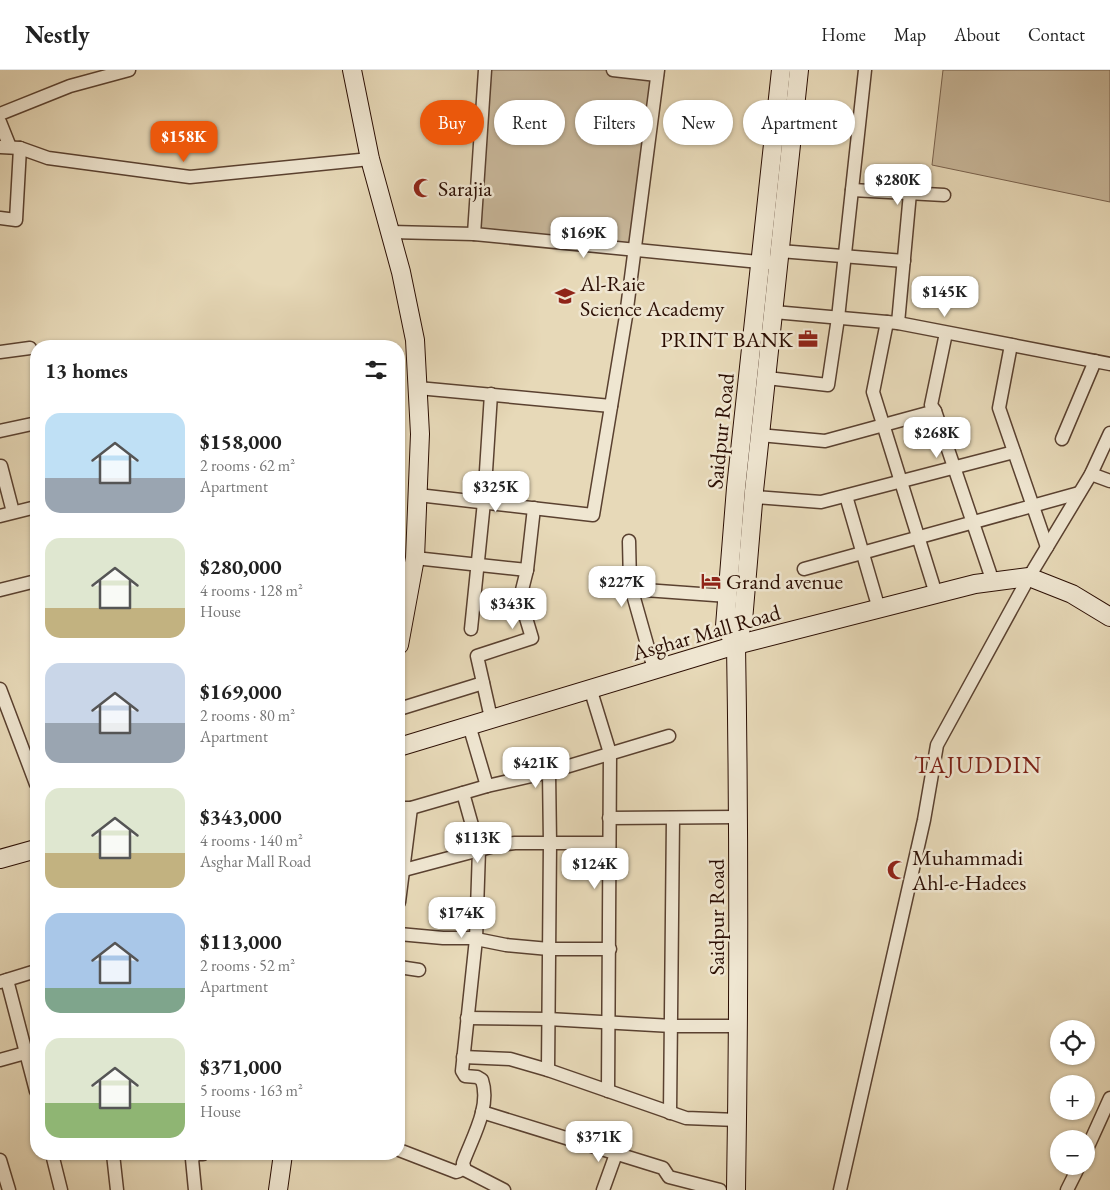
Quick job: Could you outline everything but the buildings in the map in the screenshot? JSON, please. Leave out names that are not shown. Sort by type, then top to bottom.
[{"type":"main road","points":[[352,70],[370,158],[391,232],[415,340],[420,434],[418,495],[415,558],[405,612]]},
{"type":"main road","name":"Saidpur Road","points":[[736,645],[725,626],[736,488],[781,70]]},
{"type":"main road","name":"Saidpur Road","points":[[736,1190],[738,818],[736,645],[743,621],[760,435],[799,70]]},
{"type":"main road","name":"Asghar Mall Road","points":[[405,745],[736,645],[975,584],[1030,577],[1072,594],[1109,615]]},
{"type":"main road","points":[[0,859],[30,851]]},
{"type":"main road","points":[[278,1190],[282,1160]]},
{"type":"street","points":[[0,114],[70,86],[129,70]]},
{"type":"street","points":[[474,234],[485,70]]},
{"type":"street","points":[[418,495],[593,515],[635,251],[657,72],[613,70]]},
{"type":"street","points":[[767,378],[828,385],[838,318],[865,70]]},
{"type":"street","points":[[0,122],[10,148],[16,220],[0,218]]},
{"type":"street","points":[[10,148],[48,158],[190,177],[370,158]]},
{"type":"street","points":[[852,190],[944,195]]},
{"type":"street","points":[[910,193],[904,261],[892,323],[873,392],[936,594]]},
{"type":"street","points":[[391,232],[474,234],[760,263],[780,258],[845,256],[904,261]]},
{"type":"street","points":[[774,312],[892,323],[1110,364]]},
{"type":"street","points":[[946,333],[930,405],[935,411],[994,582]]},
{"type":"street","points":[[1010,345],[999,408],[1047,547]]},
{"type":"street","points":[[0,352],[30,348]]},
{"type":"street","points":[[1062,439],[1095,361]]},
{"type":"street","points":[[418,388],[611,406]]},
{"type":"street","points":[[471,630],[484,502],[491,394]]},
{"type":"street","points":[[760,435],[824,441],[935,411]]},
{"type":"street","points":[[0,431],[30,424]]},
{"type":"street","points":[[840,1190],[924,820],[937,745],[1030,577],[1090,474],[1110,433]]},
{"type":"street","points":[[754,497],[821,502],[1014,452]]},
{"type":"street","points":[[1,466],[14,512]]},
{"type":"street","points":[[1090,474],[1110,481]]},
{"type":"street","points":[[804,569],[1079,493]]},
{"type":"street","points":[[846,496],[879,609]]},
{"type":"street","points":[[0,516],[30,508]]},
{"type":"street","points":[[490,718],[477,656],[532,638],[520,598],[527,570],[534,508]]},
{"type":"street","points":[[629,541],[630,584],[654,669]]},
{"type":"street","points":[[415,558],[527,570]]},
{"type":"street","points":[[0,590],[30,582]]},
{"type":"street","points":[[631,589],[728,596]]},
{"type":"street","points":[[405,707],[483,683]]},
{"type":"street","points":[[590,688],[610,753],[608,1091]]},
{"type":"street","points":[[0,689],[30,768]]},
{"type":"street","points":[[469,725],[487,786]]},
{"type":"street","points":[[405,808],[549,772],[669,736]]},
{"type":"street","points":[[548,1070],[549,772]]},
{"type":"street","points":[[405,1152],[456,1172],[460,1171],[482,1112],[484,1095],[482,1080],[465,1076],[462,1071],[476,939],[479,850],[463,793]]},
{"type":"street","points":[[609,818],[738,818]]},
{"type":"street","points":[[670,1113],[673,818]]},
{"type":"street","points":[[405,875],[479,850],[515,843],[609,843]]},
{"type":"street","points":[[405,934],[476,939],[506,946],[548,949],[610,949]]},
{"type":"street","points":[[405,968],[418,970]]},
{"type":"street","points":[[30,973],[3,981],[30,1048]]},
{"type":"street","points":[[467,1018],[548,1019],[672,1026],[738,1026]]},
{"type":"street","points":[[0,1060],[30,1051]]},
{"type":"street","points":[[463,1057],[510,1059],[548,1070],[686,1118],[737,1120]]},
{"type":"street","points":[[1095,1131],[1110,1098]]},
{"type":"street","points":[[482,1112],[663,1168],[669,1176],[720,1190]]},
{"type":"street","points":[[603,1190],[616,1154]]},
{"type":"street","points":[[0,1160],[9,1190]]},
{"type":"street","points":[[54,1160],[61,1190]]},
{"type":"street","points":[[113,1160],[117,1190]]},
{"type":"street","points":[[192,1160],[195,1190]]},
{"type":"street","points":[[463,1167],[465,1170],[504,1190]]},
{"type":"street","points":[[1067,1190],[1074,1175]]},
{"type":"shaded area","points":[[485,70],[613,70],[657,75],[653,107],[653,100],[575,100],[575,145],[648,145],[635,251],[474,234],[480,145],[484,145],[483,100]]},
{"type":"shaded area","points":[[943,70],[1110,70],[1110,202],[932,165]]},
{"type":"place","name":"Sarajia","points":[[423,188]]},
{"type":"place","name":"Al-Raie Science Academy","points":[[565,296]]},
{"type":"place","name":"PRINT BANK","points":[[808,339]]},
{"type":"place","name":"Grand avenue","points":[[711,581]]},
{"type":"place","name":"Muhammadi Ahl-e-Hadees","points":[[897,870]]},
{"type":"district","name":"TAJUDDIN","points":[[978,765]]}]
